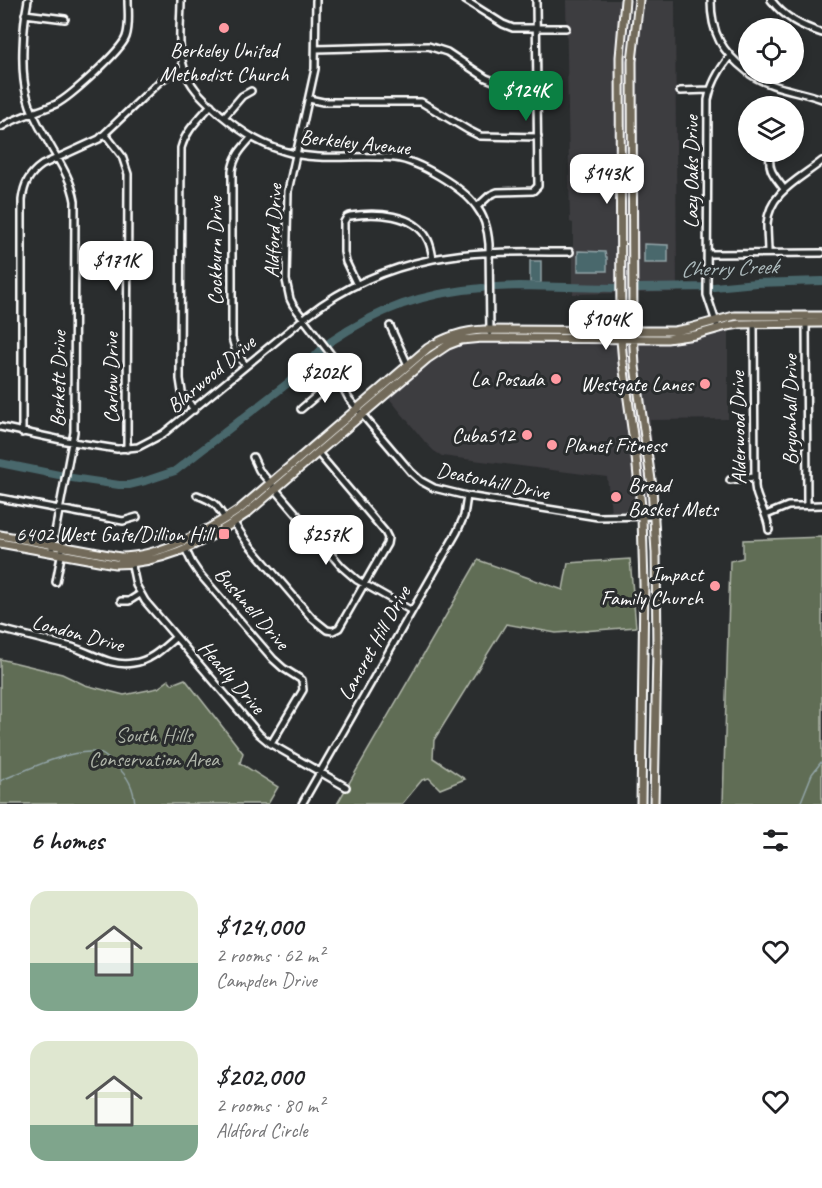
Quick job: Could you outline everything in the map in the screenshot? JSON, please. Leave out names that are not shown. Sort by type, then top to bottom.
[{"type":"main road","points":[[626,0],[620,57],[619,121],[621,335],[622,363],[642,517],[644,585],[641,804]]},
{"type":"main road","points":[[639,0],[632,61],[633,335],[655,516],[657,662],[654,804]]},
{"type":"main road","points":[[619,121],[632,121]]},
{"type":"main road","points":[[718,324],[734,316],[742,315],[806,319],[822,323]]},
{"type":"main road","points":[[0,535],[115,564],[177,543],[225,519],[318,453],[428,348],[447,338],[472,331],[542,339],[633,335],[679,331],[718,324],[822,316]]},
{"type":"main road","points":[[130,560],[150,561],[185,548],[234,523],[359,413],[448,345],[490,334],[541,330],[621,335]]},
{"type":"main road","points":[[541,330],[542,339]]},
{"type":"main road","points":[[630,417],[642,414]]},
{"type":"main road","points":[[0,543],[52,549]]},
{"type":"street","name":"Berkett Drive","points":[[28,0],[25,14],[24,83],[27,98],[72,184],[75,201],[75,414],[52,549]]},
{"type":"street","points":[[1,127],[66,98],[120,46],[126,34],[128,0]]},
{"type":"street","name":"Berkeley Avenue","points":[[181,0],[181,51],[188,79],[195,91],[240,131],[271,147],[296,154],[331,158],[405,159],[430,171],[459,190],[477,207],[487,228],[490,334]]},
{"type":"street","name":"Aldford Drive","points":[[316,0],[315,69],[288,191],[286,280],[290,299],[333,357],[345,395],[359,413]]},
{"type":"street","points":[[465,0],[508,27],[519,29],[566,28]]},
{"type":"street","points":[[477,207],[497,192],[528,192],[537,188],[536,0]]},
{"type":"street","points":[[711,0],[711,19],[714,30],[723,48],[738,63]]},
{"type":"street","points":[[771,0],[795,22],[822,33]]},
{"type":"street","points":[[25,14],[65,19]]},
{"type":"street","points":[[316,48],[434,47],[447,52],[486,78],[496,82],[538,83]]},
{"type":"street","name":"Lazy Oaks Drive","points":[[718,324],[707,299],[708,100],[709,90],[718,72],[730,56]]},
{"type":"street","points":[[22,433],[23,194],[27,181],[30,175],[42,165],[93,142],[105,134],[159,82],[184,68]]},
{"type":"street","points":[[770,84],[822,99]]},
{"type":"street","points":[[680,91],[709,90]]},
{"type":"street","points":[[224,117],[242,96],[251,91]]},
{"type":"street","points":[[309,99],[323,102],[416,101],[427,104],[480,136],[538,137]]},
{"type":"street","points":[[194,410],[182,392],[180,379],[181,148],[185,137],[211,105]]},
{"type":"street","name":"Carlow Drive","points":[[105,134],[122,156],[128,174],[127,449]]},
{"type":"street","name":"Cockburn Drive","points":[[246,366],[236,352],[232,338],[232,171],[237,154],[251,138]]},
{"type":"street","points":[[768,253],[767,223],[776,198],[784,189],[822,161]]},
{"type":"street","points":[[768,162],[784,189]]},
{"type":"street","points":[[357,285],[346,262],[344,252],[344,222],[347,217],[378,214],[403,219],[417,227],[426,236],[433,259]]},
{"type":"street","name":"Blarwood Drive","points":[[0,427],[112,449],[138,447],[155,439],[194,410],[303,319],[357,285],[398,268],[433,259],[489,253],[570,252]]},
{"type":"street","points":[[708,254],[822,253]]},
{"type":"street","name":"Bryonhall Drive","points":[[806,319],[807,505]]},
{"type":"street","name":"Alderwood Drive","points":[[754,323],[754,477],[756,497],[766,515],[769,530]]},
{"type":"street","points":[[390,326],[408,365]]},
{"type":"street","points":[[301,409],[321,392],[340,382]]},
{"type":"street","name":"Deatonhill Drive","points":[[359,413],[411,472],[421,481],[441,491],[598,517],[655,516]]},
{"type":"street","points":[[234,523],[246,541],[306,612],[320,626],[327,630],[336,630],[387,544],[387,535],[318,453]]},
{"type":"street","points":[[253,457],[259,470],[342,567],[364,584],[412,611]]},
{"type":"street","points":[[730,480],[754,477]]},
{"type":"street","points":[[197,495],[212,500],[225,519]]},
{"type":"street","name":"Lancret Hill Drive","points":[[302,804],[461,522],[467,496]]},
{"type":"street","points":[[0,498],[123,521],[137,517]]},
{"type":"street","points":[[766,515],[788,506],[822,505]]},
{"type":"street","name":"Bushnell Drive","points":[[185,548],[198,572],[273,659],[302,680],[303,690],[271,744]]},
{"type":"street","points":[[57,582],[62,551]]},
{"type":"street","name":"Headly Drive","points":[[130,560],[140,594],[259,734],[271,744],[346,787]]},
{"type":"street","points":[[121,601],[129,601],[140,594]]},
{"type":"street","name":"London Drive","points":[[0,629],[75,648],[111,662],[124,664],[138,663],[149,658],[176,637]]},
{"type":"shaded area","points":[[566,0],[675,0],[677,292],[573,294]]},
{"type":"shaded area","points":[[728,329],[728,419],[650,420],[659,508],[611,511],[607,477],[442,456],[425,442],[389,398],[438,357],[464,344],[484,342],[675,342],[700,339]]},
{"type":"green space","points":[[822,537],[822,804],[723,804],[730,561],[743,558],[743,540]]},
{"type":"green space","points":[[630,559],[636,627],[556,633],[506,624],[434,740],[433,758],[465,779],[440,789],[429,778],[422,780],[402,804],[337,804],[478,560],[563,590],[568,563]]},
{"type":"green space","name":"South Hills Conservation Area","points":[[0,659],[62,674],[85,685],[124,695],[158,688],[169,680],[172,684],[185,679],[243,753],[240,763],[278,787],[268,804],[0,804]]},
{"type":"water","points":[[644,244],[668,245],[668,263],[644,263]]},
{"type":"water","points":[[578,251],[605,252],[607,271],[578,271]]},
{"type":"water","points":[[530,261],[541,261],[541,283],[530,283]]},
{"type":"waterway","name":"Cherry Creek","points":[[638,288],[714,287],[822,281]]},
{"type":"waterway","name":"Cherry Creek","points":[[496,287],[614,288]]},
{"type":"waterway","name":"Cherry Creek","points":[[330,342],[367,320],[403,304],[440,294],[482,288]]},
{"type":"waterway","name":"Cherry Creek","points":[[72,478],[129,485],[175,471],[288,383],[321,350]]},
{"type":"waterway","name":"Cherry Creek","points":[[0,463],[59,475]]},
{"type":"waterway","points":[[0,781],[35,766],[76,753],[99,753],[106,757],[127,779],[135,804]]},
{"type":"waterway","points":[[800,804],[812,774],[822,761]]},
{"type":"place","name":"Berkeley United Methodist Church","points":[[224,28]]},
{"type":"place","name":"La Posada","points":[[556,379]]},
{"type":"place","name":"Westgate Lanes","points":[[705,384]]},
{"type":"place","name":"Cuba512","points":[[527,435]]},
{"type":"place","name":"Planet Fitness","points":[[552,445]]},
{"type":"place","name":"Bread Basket Mets","points":[[616,497]]},
{"type":"place","name":"6402 West Gate/Dillion Hill","points":[[224,534]]},
{"type":"place","name":"Impact Family Church","points":[[715,586]]}]
